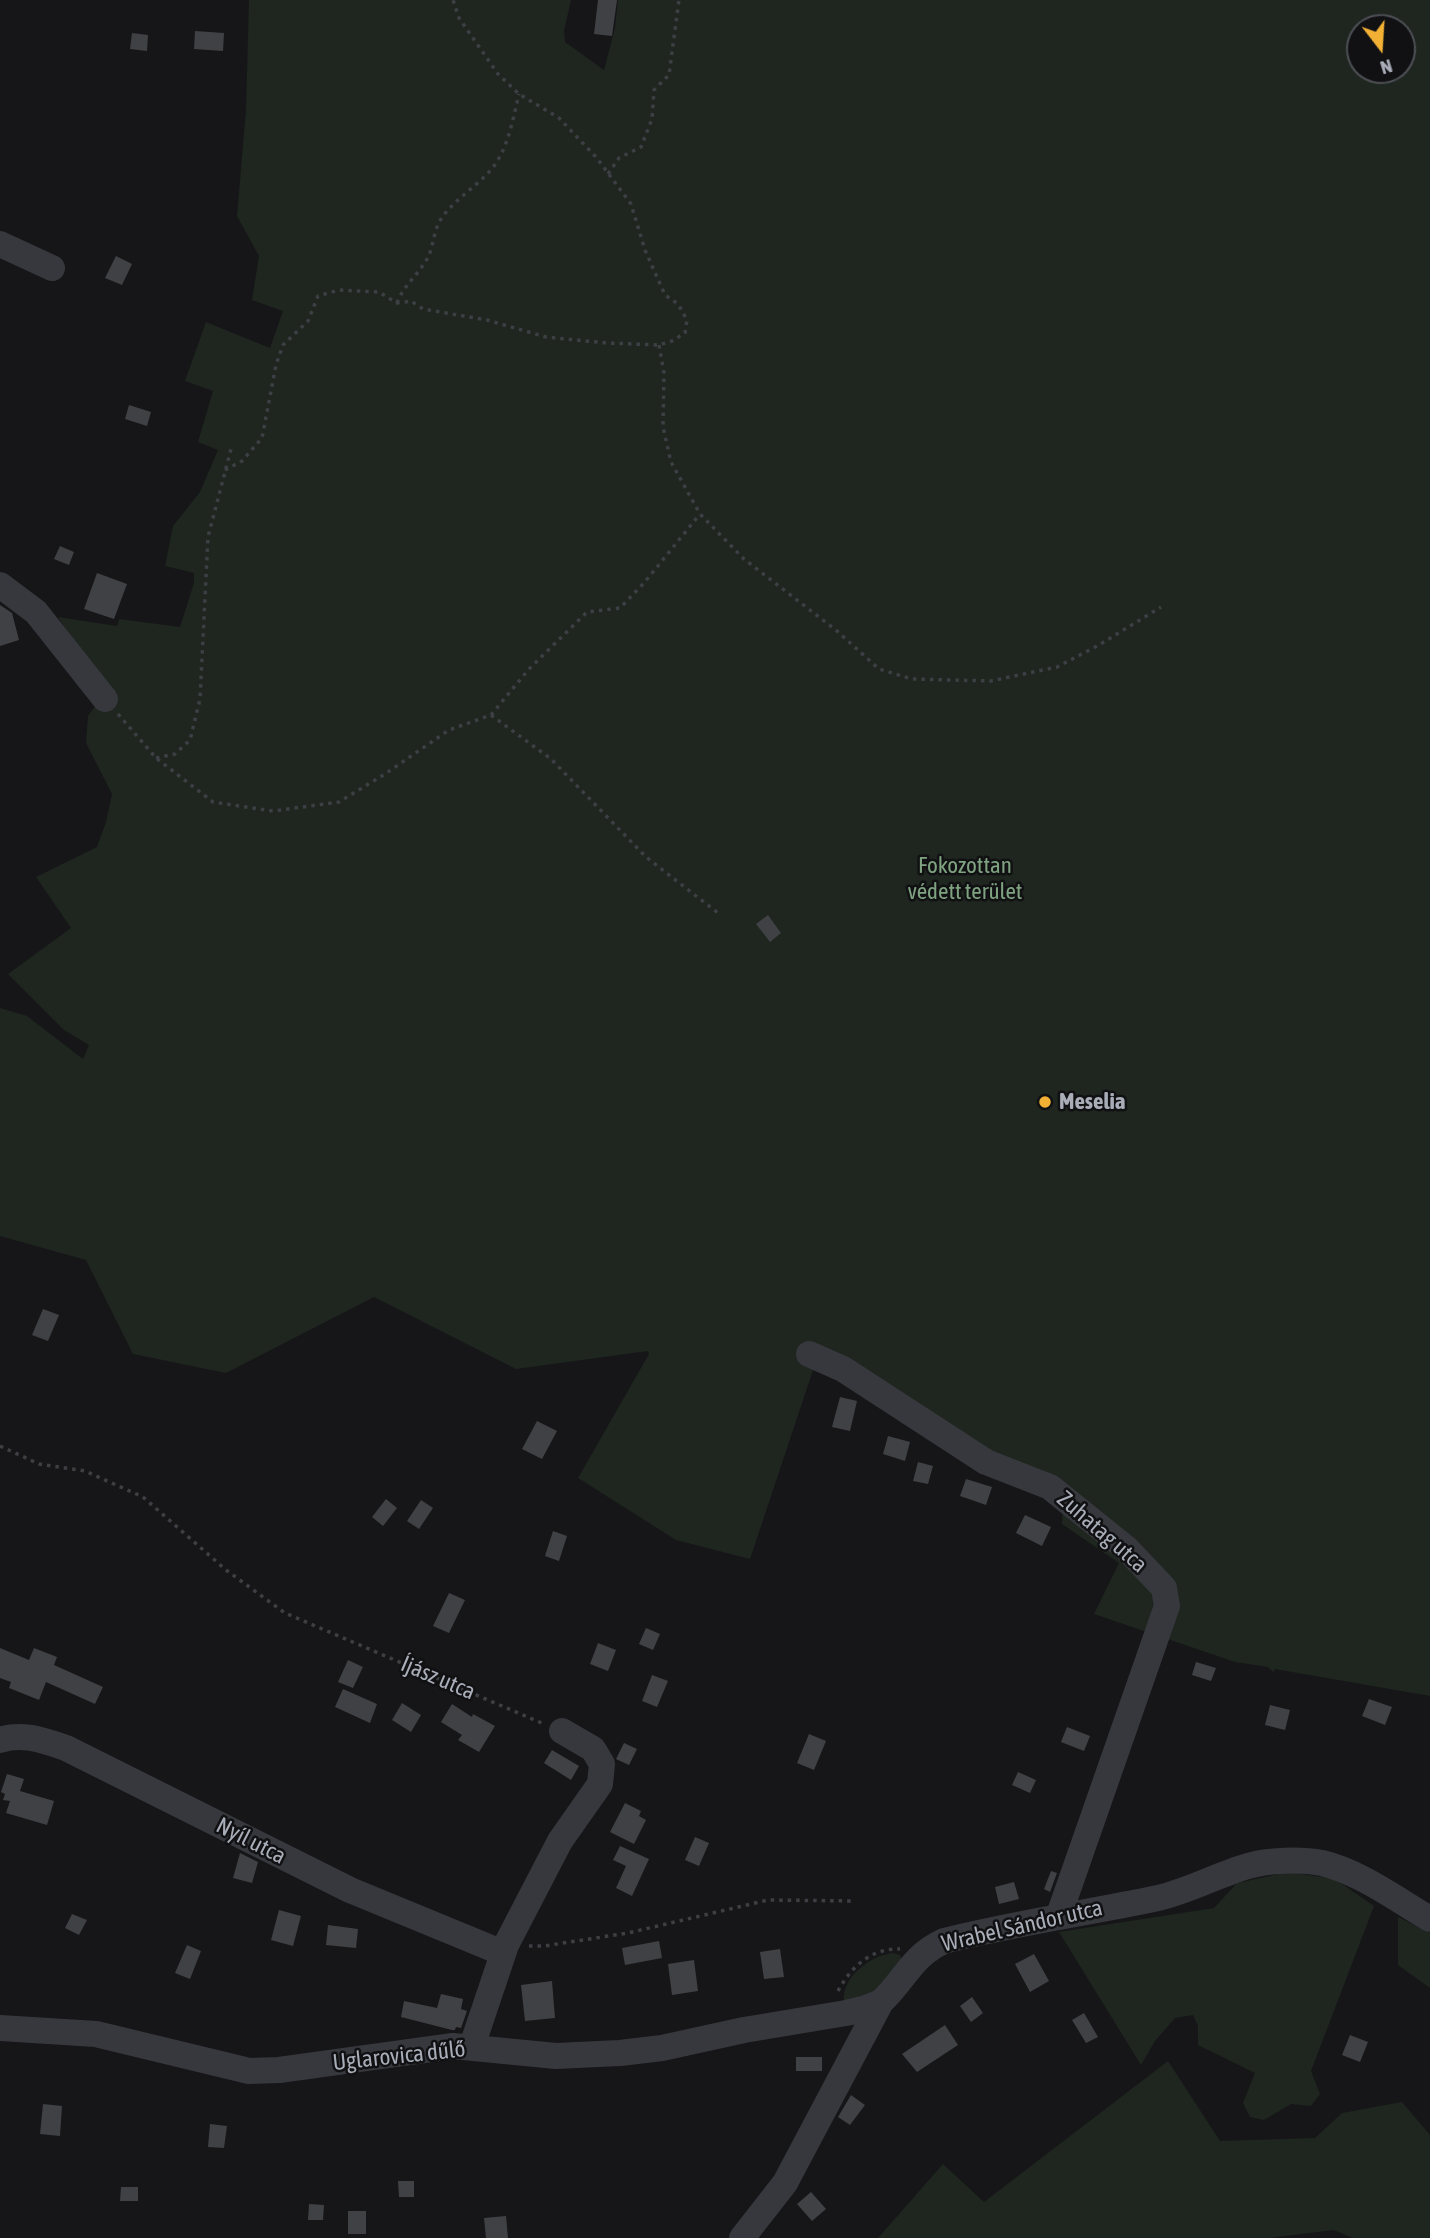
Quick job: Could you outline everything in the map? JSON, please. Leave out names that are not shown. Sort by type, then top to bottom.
[{"type":"street","points":[[0,244],[52,268]]},
{"type":"street","points":[[0,584],[36,612],[105,699]]},
{"type":"street","name":"Zuhatag utca","points":[[809,1354],[844,1368],[986,1462],[1051,1487],[1127,1549],[1164,1588],[1167,1606],[1059,1915]]},
{"type":"street","points":[[472,2046],[504,1949],[560,1841],[600,1784],[602,1763],[593,1749],[562,1731]]},
{"type":"street","name":"Nyíl utca","points":[[0,1740],[8,1737],[35,1738],[66,1748],[350,1890],[504,1949]]},
{"type":"street","name":"Wrabel Sándor utca","points":[[742,2238],[785,2183],[881,2002],[916,1958],[944,1941],[1059,1915],[1181,1892],[1248,1866],[1310,1862],[1343,1869],[1430,1919]]},
{"type":"street","name":"Uglarovica dűlő","points":[[0,2028],[96,2034],[249,2071],[279,2070],[453,2046],[546,2055],[620,2053],[663,2048],[863,2009],[881,2002]]},
{"type":"path","points":[[225,470],[242,461],[262,439],[276,365],[283,345],[308,321],[318,296],[339,290],[379,292],[397,303],[411,301],[423,309],[487,320],[547,337],[659,345],[685,333],[687,320],[678,304],[665,295],[645,250],[631,204],[559,118],[519,94],[498,74],[459,18],[453,0]]},
{"type":"path","points":[[608,174],[619,158],[641,147],[652,118],[654,90],[669,75],[679,0]]},
{"type":"path","points":[[397,303],[401,290],[414,278],[429,257],[434,234],[442,218],[488,173],[502,155],[519,94]]},
{"type":"path","points":[[659,345],[664,373],[663,427],[671,462],[700,514],[744,559],[837,631],[879,669],[912,679],[991,681],[1057,667],[1100,645],[1161,607]]},
{"type":"path","points":[[156,758],[174,754],[190,740],[200,698],[208,537],[231,449]]},
{"type":"path","points":[[105,699],[156,758],[214,802],[273,811],[339,802],[385,775],[449,730],[491,715],[529,669],[587,612],[620,608],[651,575],[700,514]]},
{"type":"path","points":[[491,715],[551,759],[646,857],[718,913]]},
{"type":"path","name":"Íjász utca","points":[[0,1446],[39,1464],[85,1471],[143,1497],[226,1570],[285,1613],[562,1731]]},
{"type":"path","points":[[504,1949],[544,1947],[628,1933],[768,1899],[854,1901]]},
{"type":"path","points":[[829,2015],[846,1977],[867,1957],[896,1948],[905,1950],[916,1958]]},
{"type":"green space","name":"Fokozottan védett terület","points":[[249,0],[571,0],[564,31],[565,42],[604,70],[615,28],[618,0],[1430,0],[1430,1696],[1275,1669],[1273,1672],[1268,1667],[1235,1662],[1094,1614],[1119,1563],[1062,1524],[1063,1491],[1008,1460],[815,1364],[750,1559],[676,1540],[578,1478],[649,1354],[648,1351],[516,1369],[374,1297],[226,1373],[133,1354],[86,1260],[0,1236],[0,1008],[27,1016],[83,1059],[89,1045],[64,1030],[8,974],[71,928],[36,877],[97,847],[112,794],[86,743],[88,716],[96,705],[97,679],[58,617],[117,626],[119,619],[180,627],[194,583],[194,573],[165,566],[173,526],[200,492],[218,450],[198,442],[213,391],[185,381],[206,322],[270,348],[283,311],[252,300],[259,256],[237,216],[246,110]]},
{"type":"green space","points":[[1288,1872],[1335,1879],[1374,1906],[1311,2071],[1320,2094],[1311,2106],[1291,2104],[1264,2120],[1250,2117],[1243,2103],[1255,2073],[1198,2045],[1198,2026],[1193,2015],[1175,2018],[1155,2041],[1141,2065],[1059,1932],[1214,1908],[1237,1883]]},
{"type":"green space","points":[[1398,1917],[1430,1933],[1430,1988],[1398,1965]]},
{"type":"green space","points":[[893,1953],[900,1955],[904,1963],[890,1987],[844,2002],[847,1984],[859,1969],[876,1958]]},
{"type":"green space","points":[[1168,2061],[1220,2141],[1315,2138],[1342,2113],[1402,2102],[1430,2135],[1430,2238],[1353,2238],[1334,2230],[1269,2238],[878,2238],[943,2164],[984,2202]]},
{"type":"building","points":[[598,0],[617,0],[612,36],[594,34]]},
{"type":"building","points":[[195,31],[224,33],[223,51],[194,49]]},
{"type":"building","points":[[132,33],[148,35],[147,51],[130,49]]},
{"type":"building","points":[[116,256],[132,264],[122,285],[105,278]]},
{"type":"building","points":[[129,405],[151,412],[147,426],[125,419]]},
{"type":"building","points":[[60,546],[74,552],[69,565],[54,559]]},
{"type":"building","points":[[97,573],[127,584],[114,619],[84,609]]},
{"type":"building","points":[[0,605],[12,613],[19,640],[0,646]]},
{"type":"building","points":[[768,915],[781,933],[770,942],[756,924]]},
{"type":"building","points":[[43,1309],[59,1315],[48,1341],[32,1335]]},
{"type":"building","points":[[840,1397],[857,1401],[850,1431],[832,1427]]},
{"type":"building","points":[[537,1421],[557,1431],[542,1459],[522,1449]]},
{"type":"building","points":[[888,1436],[910,1442],[905,1461],[883,1454]]},
{"type":"building","points":[[918,1462],[933,1466],[928,1484],[913,1481]]},
{"type":"building","points":[[966,1479],[992,1487],[986,1505],[960,1496]]},
{"type":"building","points":[[386,1499],[397,1508],[383,1526],[372,1517]]},
{"type":"building","points":[[421,1500],[433,1508],[419,1529],[407,1521]]},
{"type":"building","points":[[1025,1515],[1051,1527],[1042,1546],[1016,1533]]},
{"type":"building","points":[[553,1531],[567,1536],[559,1561],[545,1556]]},
{"type":"building","points":[[449,1593],[465,1600],[449,1633],[433,1626]]},
{"type":"building","points":[[646,1628],[660,1634],[653,1650],[639,1644]]},
{"type":"building","points":[[598,1643],[616,1650],[608,1671],[590,1664]]},
{"type":"building","points":[[0,1648],[29,1660],[34,1648],[57,1657],[54,1665],[103,1687],[95,1704],[46,1682],[39,1700],[9,1688],[11,1682],[0,1678]]},
{"type":"building","points":[[348,1660],[363,1667],[353,1688],[338,1682]]},
{"type":"building","points":[[1196,1662],[1216,1668],[1211,1681],[1192,1675]]},
{"type":"building","points":[[652,1675],[668,1681],[657,1707],[642,1701]]},
{"type":"building","points":[[343,1689],[377,1704],[370,1723],[335,1707]]},
{"type":"building","points":[[1369,1699],[1392,1707],[1385,1725],[1362,1716]]},
{"type":"building","points":[[402,1703],[421,1715],[411,1732],[392,1720]]},
{"type":"building","points":[[452,1704],[472,1717],[473,1714],[495,1726],[479,1752],[458,1740],[462,1735],[441,1722]]},
{"type":"building","points":[[1270,1705],[1290,1710],[1285,1730],[1265,1725]]},
{"type":"building","points":[[1067,1727],[1090,1736],[1084,1751],[1061,1742]]},
{"type":"building","points":[[809,1734],[826,1741],[814,1770],[797,1763]]},
{"type":"building","points":[[624,1743],[637,1749],[629,1765],[616,1759]]},
{"type":"building","points":[[552,1750],[579,1766],[571,1780],[544,1763]]},
{"type":"building","points":[[1018,1772],[1036,1780],[1030,1793],[1012,1785]]},
{"type":"building","points":[[7,1774],[24,1779],[20,1791],[54,1801],[47,1825],[6,1813],[10,1801],[3,1800],[5,1794],[1,1792]]},
{"type":"building","points":[[625,1803],[641,1811],[639,1816],[646,1820],[634,1844],[610,1832]]},
{"type":"building","points":[[695,1837],[709,1843],[699,1866],[685,1860]]},
{"type":"building","points":[[620,1846],[649,1859],[632,1896],[616,1888],[626,1866],[613,1860]]},
{"type":"building","points":[[240,1853],[258,1862],[252,1883],[233,1878]]},
{"type":"building","points":[[1051,1871],[1057,1873],[1050,1892],[1044,1889]]},
{"type":"building","points":[[1014,1882],[1019,1899],[999,1904],[995,1887]]},
{"type":"building","points":[[279,1910],[301,1916],[293,1946],[271,1940]]},
{"type":"building","points":[[72,1914],[87,1920],[79,1935],[65,1928]]},
{"type":"building","points":[[328,1925],[358,1929],[356,1948],[326,1945]]},
{"type":"building","points":[[659,1941],[662,1958],[625,1965],[622,1948]]},
{"type":"building","points":[[187,1945],[201,1951],[190,1979],[175,1973]]},
{"type":"building","points":[[780,1949],[784,1977],[764,1979],[760,1952]]},
{"type":"building","points":[[1034,1954],[1049,1981],[1030,1992],[1015,1964]]},
{"type":"building","points":[[694,1960],[698,1991],[672,1995],[668,1964]]},
{"type":"building","points":[[552,1981],[555,2018],[525,2021],[521,1985]]},
{"type":"building","points":[[441,1994],[463,1999],[461,2009],[467,2011],[461,2028],[452,2030],[401,2017],[404,2001],[437,2008]]},
{"type":"building","points":[[972,1997],[983,2013],[971,2022],[960,2006]]},
{"type":"building","points":[[1084,2013],[1098,2037],[1086,2043],[1072,2020]]},
{"type":"building","points":[[945,2025],[958,2045],[917,2072],[902,2054]]},
{"type":"building","points":[[1350,2035],[1368,2042],[1360,2062],[1342,2055]]},
{"type":"building","points":[[796,2057],[822,2057],[822,2071],[796,2071]]},
{"type":"building","points":[[851,2095],[865,2105],[850,2125],[838,2117]]},
{"type":"building","points":[[43,2104],[62,2106],[60,2136],[40,2134]]},
{"type":"building","points":[[210,2124],[227,2126],[224,2148],[208,2147]]},
{"type":"building","points":[[398,2181],[414,2181],[414,2197],[399,2197]]},
{"type":"building","points":[[121,2187],[138,2187],[138,2201],[120,2201]]},
{"type":"building","points":[[811,2192],[826,2209],[812,2221],[797,2204]]},
{"type":"building","points":[[309,2204],[324,2205],[323,2220],[308,2220]]},
{"type":"building","points":[[348,2211],[366,2211],[366,2234],[348,2234]]},
{"type":"building","points":[[506,2216],[508,2238],[486,2238],[484,2218]]},
{"type":"place","name":"Meselia","points":[[1045,1102]]}]
